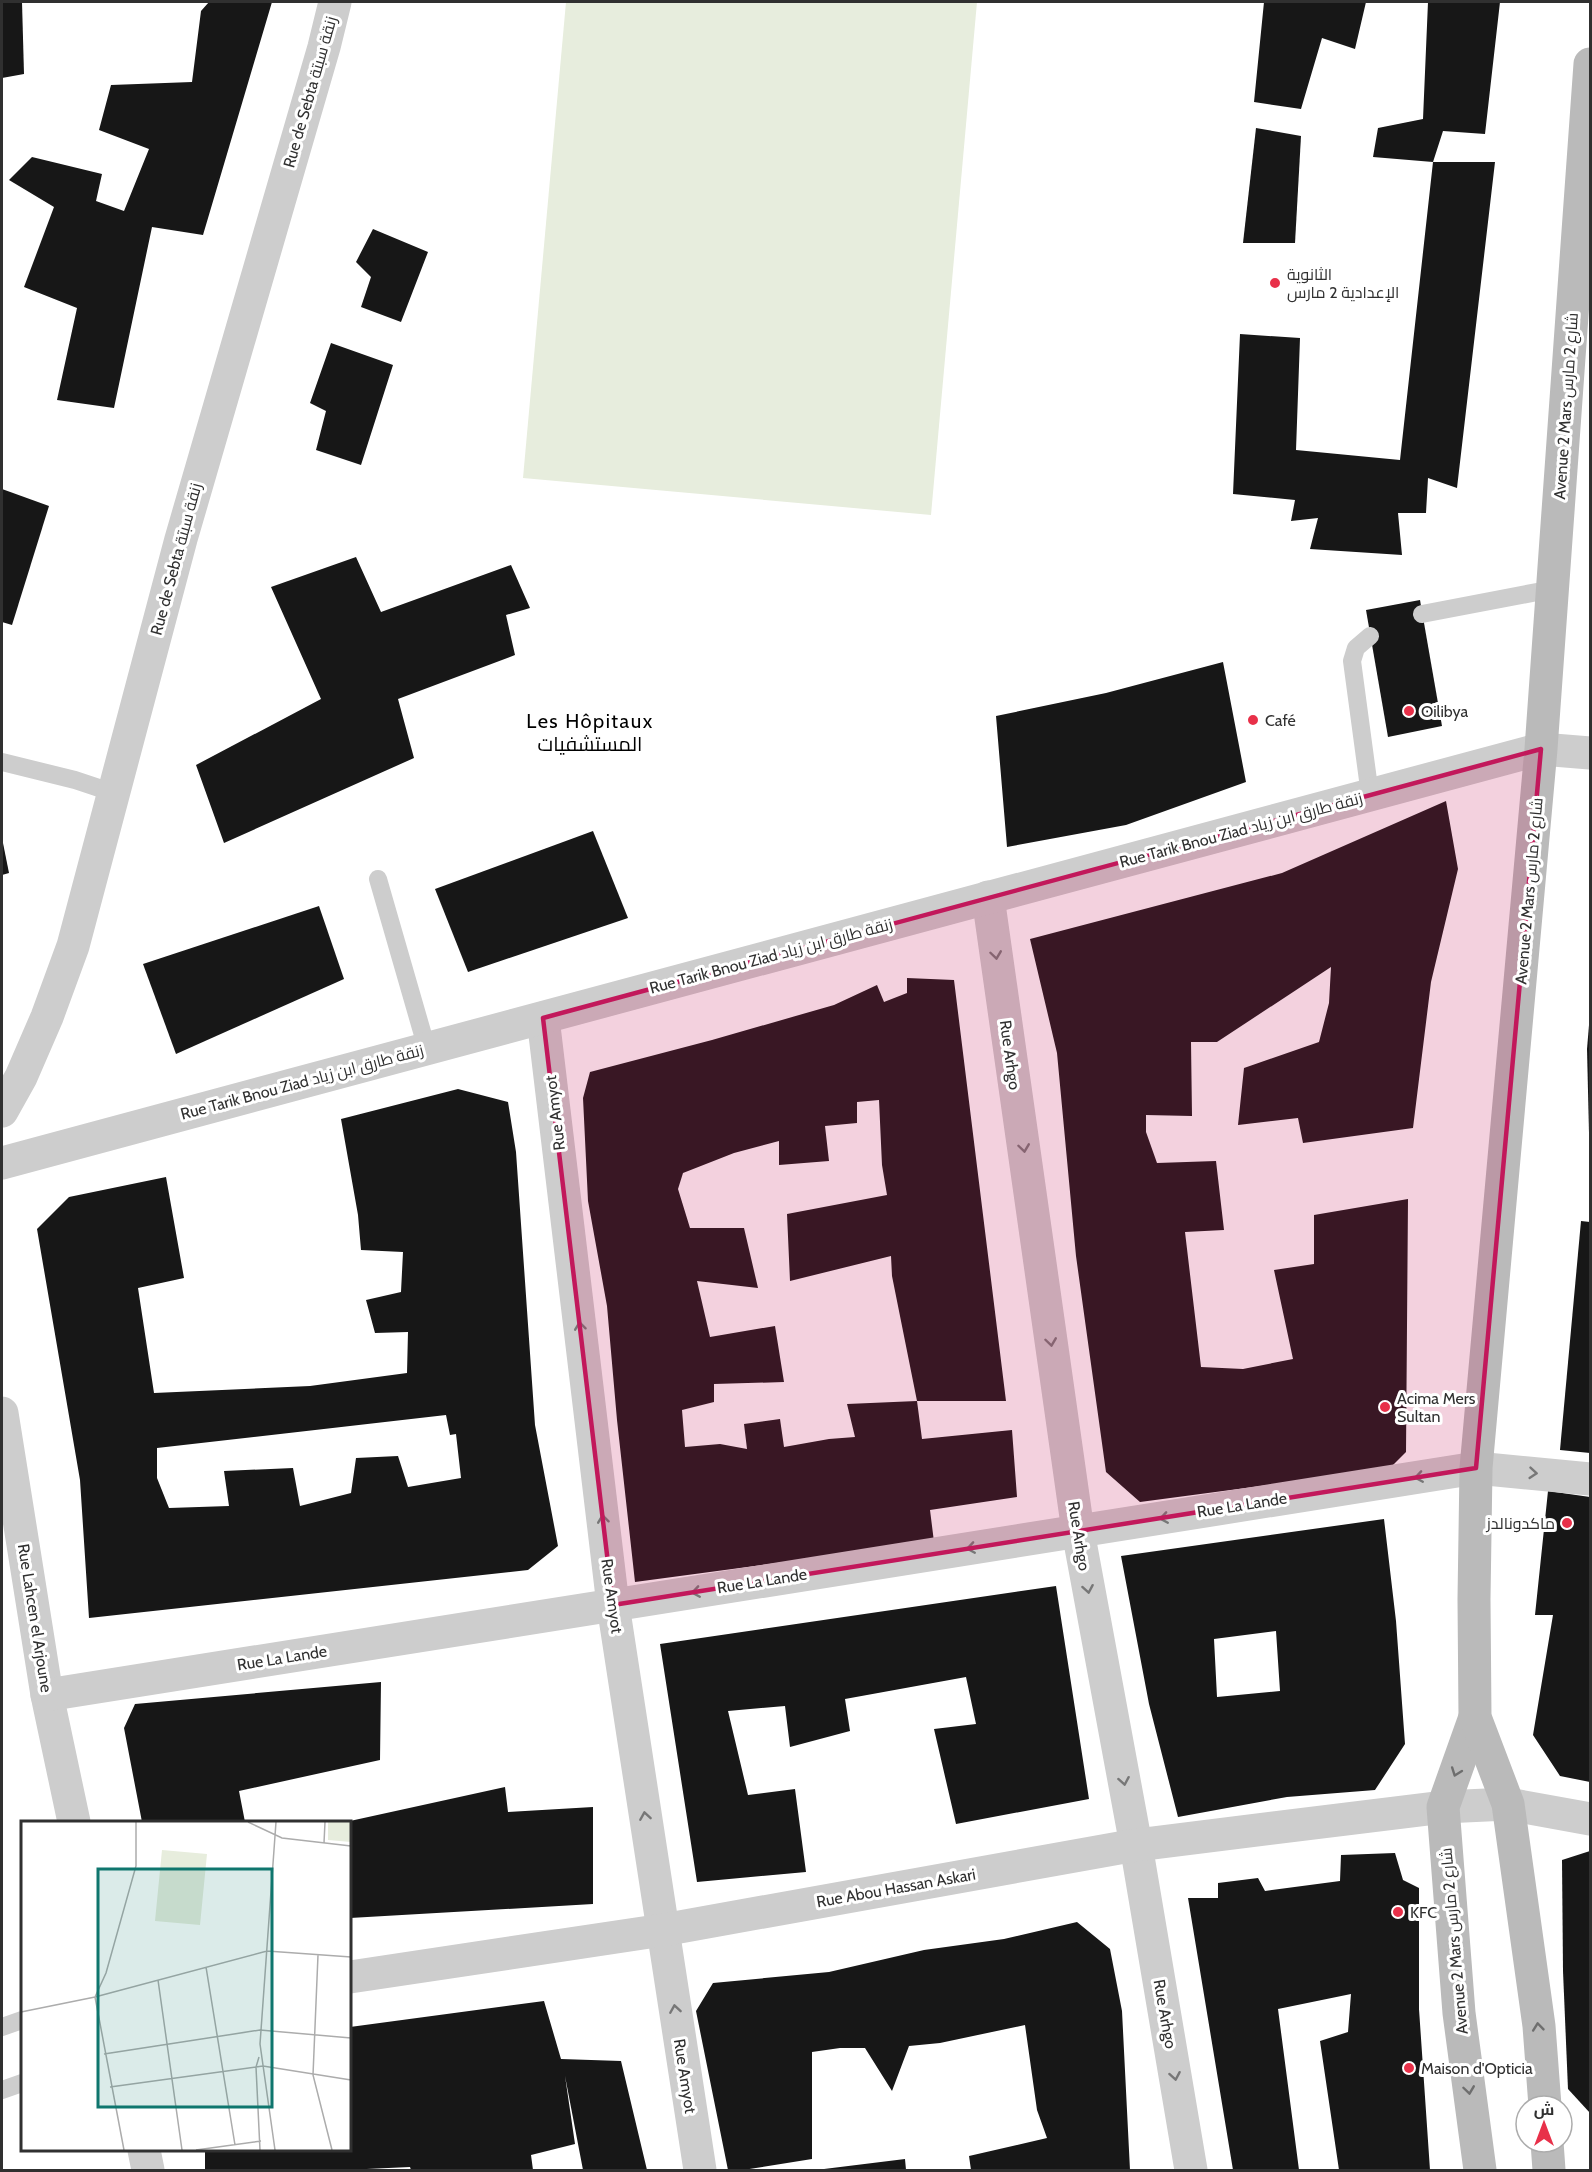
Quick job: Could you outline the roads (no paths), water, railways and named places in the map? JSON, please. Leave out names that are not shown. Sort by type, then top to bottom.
[{"type":"main road","name":"Avenue 2 Mars شارع 2 مارس","points":[[1480,2170],[1459,2013],[1443,1807],[1475,1717],[1476,1468],[1541,749],[1590,64]]},
{"type":"main road","name":"Avenue 2 Mars شارع 2 مارس","points":[[1475,1717],[1508,1804],[1539,2026],[1544,2094]]},
{"type":"main road","points":[[1548,2154],[1549,2170]]},
{"type":"street","name":"Rue de Sebta زنقة سبتة","points":[[2,1111],[47,1017],[73,946],[181,539],[321,58],[335,2]]},
{"type":"street","name":"Rue Tarik Bnou Ziad زنقة طارق ابن زياد","points":[[2,1163],[1541,749],[1590,753]]},
{"type":"street","name":"Rue Arhgo","points":[[988,897],[1078,1532],[1136,1845],[1191,2170]]},
{"type":"street","name":"Rue Amyot","points":[[543,1018],[613,1605],[700,2170]]},
{"type":"street","name":"Rue Lahcen el Arjoune","points":[[2,1413],[47,1695],[74,1821]]},
{"type":"street","name":"Rue La Lande","points":[[47,1695],[1476,1468],[1590,1479]]},
{"type":"street","name":"Rue Abou Hassan Askari","points":[[351,1977],[663,1930],[1136,1845],[1443,1807],[1508,1804],[1590,1819]]},
{"type":"street","points":[[144,2151],[148,2170]]},
{"type":"lane","points":[[1422,614],[1553,589]]},
{"type":"lane","points":[[1370,636],[1356,648],[1352,661],[1370,795]]},
{"type":"lane","points":[[2,762],[75,780],[114,793]]},
{"type":"lane","points":[[378,879],[427,1049]]},
{"type":"lane","points":[[2,2027],[21,2020]]},
{"type":"lane","points":[[2,2090],[21,2083]]},
{"type":"place","name":"الثانوية الإعدادية 2 مارس","points":[[1275,283]]},
{"type":"place","name":"Oilibya","points":[[1409,711]]},
{"type":"place","name":"Café","points":[[1253,720]]},
{"type":"place","name":"Acima Mers Sultan","points":[[1385,1407]]},
{"type":"place","name":"ماكدونالدز","points":[[1567,1523]]},
{"type":"place","name":"KFC","points":[[1398,1912]]},
{"type":"place","name":"Maison d'Opticia","points":[[1409,2068]]},
{"type":"district","name":"Les Hôpitaux المستشفيات","points":[[590,732]]}]
